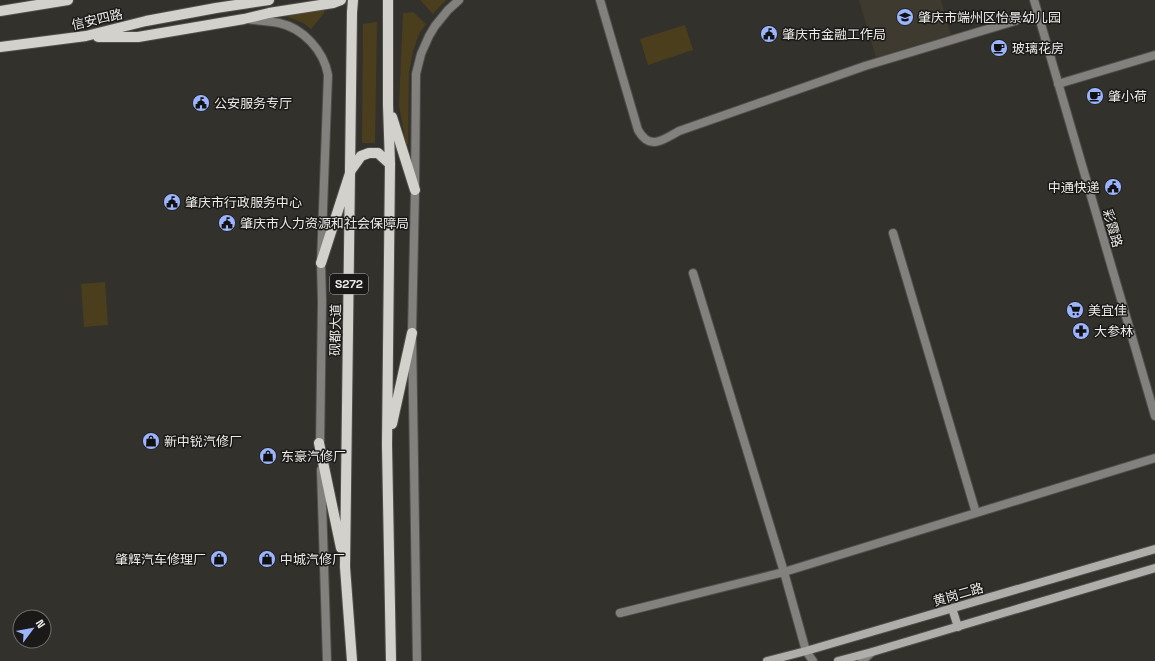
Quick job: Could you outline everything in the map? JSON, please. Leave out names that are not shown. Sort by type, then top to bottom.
[{"type":"main road","name":"信安四路","points":[[0,11],[68,0]]},
{"type":"main road","name":"信安四路","points":[[0,47],[86,36],[215,4],[269,0]]},
{"type":"main road","points":[[86,36],[138,37],[333,3],[341,0]]},
{"type":"main road","name":"砚都大道","points":[[352,661],[345,567],[353,0]]},
{"type":"main road","points":[[388,0],[388,105],[390,164],[387,445],[391,661]]},
{"type":"main road","points":[[388,105],[415,190]]},
{"type":"main road","points":[[321,263],[351,170],[361,156],[368,153],[378,153],[390,164]]},
{"type":"main road","points":[[387,445],[412,333]]},
{"type":"main road","points":[[319,443],[345,567]]},
{"type":"main road","name":"黄岗二路","points":[[767,661],[806,651],[1155,549]]},
{"type":"main road","points":[[838,661],[1155,568]]},
{"type":"main road","points":[[952,608],[958,627]]},
{"type":"main road","points":[[344,661],[350,632]]},
{"type":"street","points":[[417,661],[412,333],[416,74],[421,54],[432,31],[448,10],[459,0]]},
{"type":"street","points":[[600,0],[638,130],[642,137],[654,142],[661,141],[679,131],[865,66],[1038,14]]},
{"type":"street","name":"彩霞路","points":[[1034,0],[1155,416]]},
{"type":"street","points":[[244,19],[280,23],[293,28],[312,44],[320,54],[326,66],[327,82],[321,263],[322,301],[319,443],[322,474],[327,661]]},
{"type":"street","points":[[1058,84],[1155,54]]},
{"type":"street","points":[[893,233],[976,513]]},
{"type":"street","points":[[693,273],[784,572],[806,651],[813,661]]},
{"type":"street","points":[[620,613],[784,572],[1155,458]]},
{"type":"street","points":[[805,661],[806,651]]},
{"type":"street","points":[[862,661],[872,652]]},
{"type":"shaded area","points":[[420,0],[446,0],[433,14]]},
{"type":"shaded area","name":"肇庆市端州区怡景幼儿园","points":[[859,0],[941,0],[951,35],[876,57]]},
{"type":"shaded area","points":[[324,7],[324,13],[311,29],[303,23],[281,14]]},
{"type":"shaded area","points":[[413,12],[426,24],[419,34],[413,51],[409,72],[408,144],[406,144],[399,105],[403,13]]},
{"type":"shaded area","points":[[377,22],[375,143],[362,143],[363,24]]},
{"type":"shaded area","points":[[685,25],[693,50],[648,65],[640,39]]},
{"type":"shaded area","points":[[105,282],[108,325],[84,327],[81,284]]},
{"type":"place","name":"肇庆市端州区怡景幼儿园","points":[[905,17]]},
{"type":"place","name":"肇庆市金融工作局","points":[[769,34]]},
{"type":"place","name":"玻璃花房","points":[[999,48]]},
{"type":"place","name":"肇小荷","points":[[1095,96]]},
{"type":"place","name":"公安服务专厅","points":[[201,103]]},
{"type":"place","name":"中通快递","points":[[1113,187]]},
{"type":"place","name":"肇庆市行政服务中心","points":[[172,202]]},
{"type":"place","name":"肇庆市人力资源和社会保障局","points":[[227,223]]},
{"type":"place","name":"美宜佳","points":[[1075,310]]},
{"type":"place","name":"大参林","points":[[1081,331]]},
{"type":"place","name":"新中锐汽修厂","points":[[151,441]]},
{"type":"place","name":"东豪汽修厂","points":[[268,456]]},
{"type":"place","name":"肇辉汽车修理厂","points":[[219,559]]},
{"type":"place","name":"中城汽修厂","points":[[267,559]]}]
